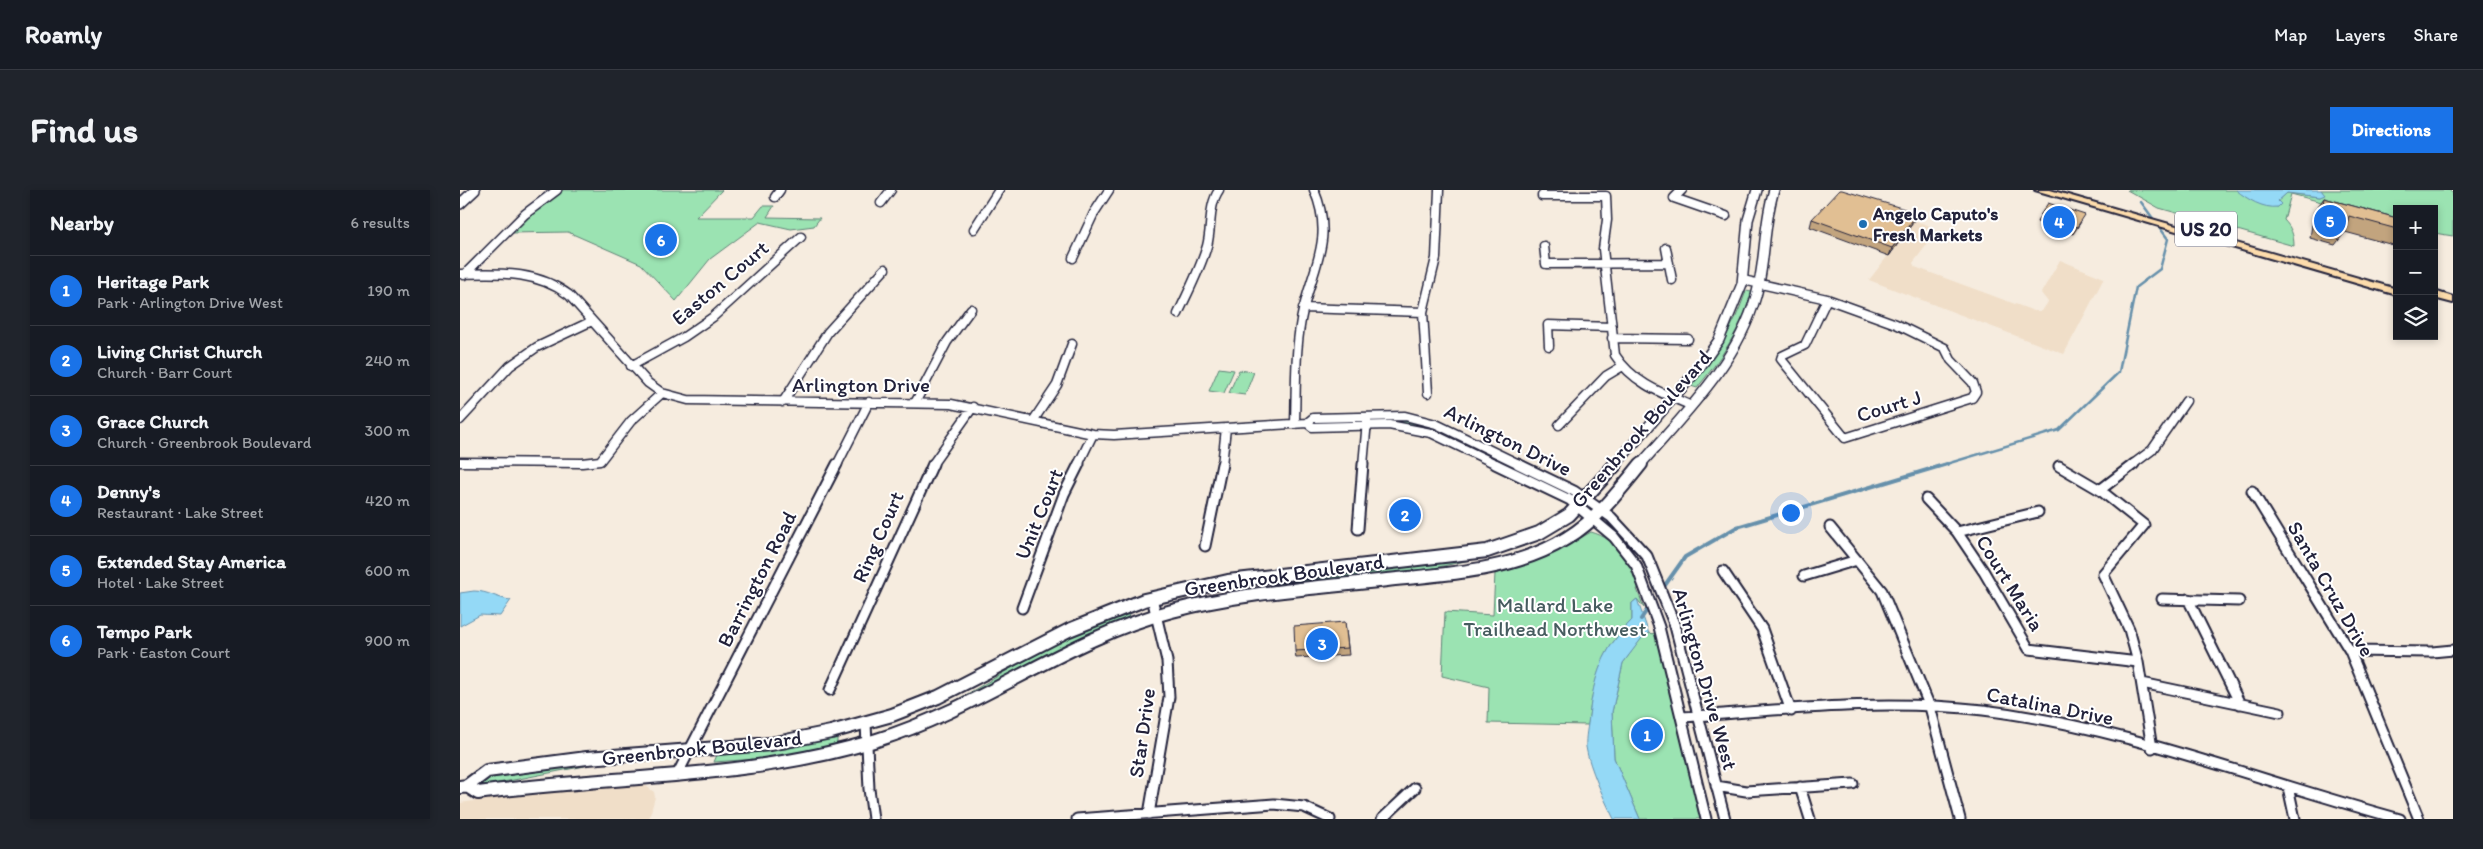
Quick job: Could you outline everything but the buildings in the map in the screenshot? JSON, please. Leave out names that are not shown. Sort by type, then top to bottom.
[{"type":"main road","points":[[460,204],[475,190]]},
{"type":"main road","name":"Greenbrook Boulevard","points":[[1757,190],[1748,220],[1743,280],[1736,303],[1719,340],[1700,367],[1582,503],[1539,533],[1487,551],[1228,581],[1152,598],[1069,630],[938,697],[866,723],[801,739],[587,758],[487,771],[463,786],[478,794],[557,782],[764,766],[802,760],[867,743],[952,712],[1089,640],[1157,615],[1231,598],[1496,566],[1517,561],[1556,544],[1597,514],[1690,406],[1733,352],[1749,320],[1760,283],[1764,226],[1774,190]]},
{"type":"main road","name":"US 20","points":[[2040,190],[2150,220],[2165,221],[2393,282]]},
{"type":"main road","name":"US 20","points":[[2072,190],[2144,211],[2165,221],[2393,291]]},
{"type":"main road","points":[[2437,295],[2453,300]]},
{"type":"main road","points":[[2438,303],[2453,308]]},
{"type":"street","points":[[462,275],[521,217],[557,190]]},
{"type":"street","points":[[774,197],[780,190]]},
{"type":"street","points":[[881,203],[891,190]]},
{"type":"street","points":[[974,229],[999,190]]},
{"type":"street","points":[[1073,258],[1097,208],[1109,190]]},
{"type":"street","points":[[1178,314],[1207,249],[1213,220],[1212,203],[1220,190]]},
{"type":"street","points":[[1295,424],[1298,343],[1303,308],[1320,259],[1324,238],[1322,207],[1314,190]]},
{"type":"street","points":[[1428,392],[1423,312],[1436,258],[1439,190]]},
{"type":"street","points":[[1682,190],[1674,198],[1726,216]]},
{"type":"street","points":[[1542,196],[1606,196],[1607,220],[1603,249],[1612,338],[1616,355],[1621,367],[1644,384],[1690,406]]},
{"type":"street","name":"Easton Court","points":[[631,366],[684,337],[713,317],[801,237]]},
{"type":"street","points":[[1544,246],[1546,264],[1669,263]]},
{"type":"street","points":[[1666,248],[1672,280]]},
{"type":"street","points":[[783,402],[828,332],[885,269]]},
{"type":"street","name":"Arlington Drive","points":[[462,275],[524,275],[548,280],[563,289],[631,366],[648,383],[662,393],[706,402],[869,402],[973,407],[1092,434],[1307,423],[1312,427],[1367,420],[1431,433],[1570,500],[1582,503],[1597,514]]},
{"type":"street","points":[[1743,280],[1827,299]]},
{"type":"street","name":"Court J","points":[[1827,299],[1874,315],[1945,348],[1951,360],[1973,383],[1976,392],[1972,398],[1845,438],[1781,359],[1782,356],[1805,345],[1827,299]]},
{"type":"street","points":[[1303,308],[1423,312]]},
{"type":"street","points":[[915,403],[947,342],[971,309]]},
{"type":"street","points":[[460,420],[510,366],[538,347],[592,321]]},
{"type":"street","points":[[1549,346],[1548,325],[1612,326]]},
{"type":"street","points":[[1612,338],[1688,339]]},
{"type":"street","points":[[1033,421],[1057,385],[1072,344]]},
{"type":"street","points":[[1559,425],[1606,376],[1621,367]]},
{"type":"street","points":[[460,462],[582,463],[600,461],[631,421],[662,393]]},
{"type":"street","points":[[2100,490],[2152,450],[2186,401]]},
{"type":"street","name":"Barrington Road","points":[[678,773],[869,402]]},
{"type":"street","name":"Ring Court","points":[[830,690],[933,463],[973,407]]},
{"type":"street","points":[[1358,529],[1367,420]]},
{"type":"street","points":[[1204,546],[1221,475],[1226,428]]},
{"type":"street","name":"Unit Court","points":[[1022,608],[1064,494],[1092,434]]},
{"type":"street","points":[[2059,466],[2100,490],[2144,525],[2103,574],[2129,629],[2138,662],[2152,748]]},
{"type":"street","name":"Santa Cruz Drive","points":[[2252,492],[2350,651],[2419,819]]},
{"type":"street","name":"Court Maria","points":[[1926,499],[1957,532],[1984,572],[2029,649],[2138,662]]},
{"type":"street","points":[[1957,532],[2038,512]]},
{"type":"street","name":"Arlington Drive West","points":[[1597,514],[1611,517],[1643,549],[1654,572],[1678,636],[1725,819]]},
{"type":"street","name":"Arlington Drive West","points":[[1597,514],[1628,553],[1636,565],[1644,584],[1659,626],[1706,819]]},
{"type":"street","points":[[1830,527],[1882,592],[1930,707],[1960,819]]},
{"type":"street","points":[[1804,576],[1857,560]]},
{"type":"street","points":[[1723,571],[1762,629],[1791,711]]},
{"type":"street","name":"Star Drive","points":[[1149,814],[1169,697],[1167,661],[1152,598]]},
{"type":"street","points":[[2162,599],[2240,601]]},
{"type":"street","points":[[2188,599],[2240,704]]},
{"type":"street","points":[[2350,651],[2432,652],[2453,650]]},
{"type":"street","points":[[2142,684],[2280,712]]},
{"type":"street","name":"Catalina Drive","points":[[1682,717],[1886,706],[1983,710],[2032,717],[2152,748],[2400,819]]},
{"type":"street","points":[[866,723],[873,819]]},
{"type":"street","points":[[1716,786],[1746,791],[1853,784]]},
{"type":"street","points":[[1800,787],[1810,819]]},
{"type":"street","points":[[2288,787],[2295,819]]},
{"type":"street","points":[[1382,819],[1415,788]]},
{"type":"street","points":[[1077,819],[1283,804],[1304,807],[1330,819]]},
{"type":"shaded area","points":[[1915,221],[1928,225],[1935,234],[1913,263],[1915,267],[2034,311],[2042,311],[2048,302],[2041,293],[2060,260],[2104,278],[2064,354],[1869,280]]},
{"type":"shaded area","points":[[642,783],[654,792],[655,797],[649,819],[460,819],[460,803],[541,791]]},
{"type":"green space","points":[[563,190],[722,190],[696,217],[754,217],[763,206],[774,206],[767,217],[820,218],[814,226],[791,229],[760,222],[710,259],[676,301],[641,264],[568,232],[511,233],[543,204]]},
{"type":"green space","points":[[2127,190],[2236,190],[2263,205],[2278,207],[2281,204],[2278,201],[2287,193],[2320,197],[2324,195],[2321,190],[2449,190],[2453,194],[2453,236],[2438,234],[2438,205],[2393,205],[2393,221],[2291,194],[2284,220],[2292,232],[2294,246],[2159,208]]},
{"type":"green space","points":[[1746,291],[1752,292],[1736,331],[1714,366],[1697,388],[1691,386],[1723,341],[1736,317]]},
{"type":"green space","points":[[1219,368],[1234,370],[1224,393],[1209,391]]},
{"type":"green space","points":[[1239,370],[1254,372],[1245,395],[1229,393]]},
{"type":"green space","points":[[1383,419],[1421,424],[1439,430],[1474,445],[1525,471],[1506,465],[1443,435],[1420,427],[1384,422]]},
{"type":"green space","name":"Mallard Lake Trailhead Northwest","points":[[1591,532],[1609,540],[1622,553],[1641,588],[1637,589],[1644,608],[1637,599],[1632,603],[1632,620],[1612,643],[1605,656],[1592,695],[1588,725],[1488,723],[1489,687],[1442,676],[1445,612],[1493,615],[1495,573],[1558,551]]},
{"type":"green space","points":[[1488,556],[1425,570],[1244,590],[1318,576]]},
{"type":"green space","points":[[1127,612],[1129,617],[1068,643],[953,705],[952,703],[1030,657],[1075,633]]},
{"type":"green space","points":[[1645,633],[1658,634],[1700,819],[1640,819],[1614,758],[1612,712],[1623,663]]},
{"type":"green space","points":[[837,737],[837,744],[770,758],[714,762],[717,755],[785,749]]},
{"type":"green space","points":[[586,764],[585,766],[483,786],[485,779]]},
{"type":"water","points":[[2236,190],[2321,190],[2325,195],[2320,197],[2287,193],[2278,201],[2281,204],[2278,207],[2272,207],[2255,203]]},
{"type":"water","points":[[474,591],[511,600],[500,616],[480,615],[460,626],[460,593]]},
{"type":"water","points":[[1637,599],[1649,634],[1645,634],[1623,663],[1612,712],[1614,758],[1640,819],[1614,819],[1590,764],[1586,747],[1586,736],[1591,702],[1601,664],[1613,642],[1632,620],[1632,603]]},
{"type":"waterway","points":[[1943,465],[2059,430],[2119,372],[2136,287],[2160,269],[2168,239],[2141,202]]},
{"type":"waterway","points":[[1663,588],[1685,557],[1737,527],[1947,464]]},
{"type":"waterway","points":[[1641,619],[1649,607]]},
{"type":"place","name":"Extended Stay America","points":[[2330,221]]},
{"type":"place","name":"Denny's","points":[[2059,222]]},
{"type":"place","name":"Angelo Caputo's Fresh Markets","points":[[1863,224]]},
{"type":"place","name":"Tempo Park","points":[[661,240]]},
{"type":"place","name":"Living Christ Church","points":[[1405,515]]},
{"type":"place","name":"Grace Church","points":[[1322,644]]},
{"type":"place","name":"Heritage Park","points":[[1647,735]]}]
